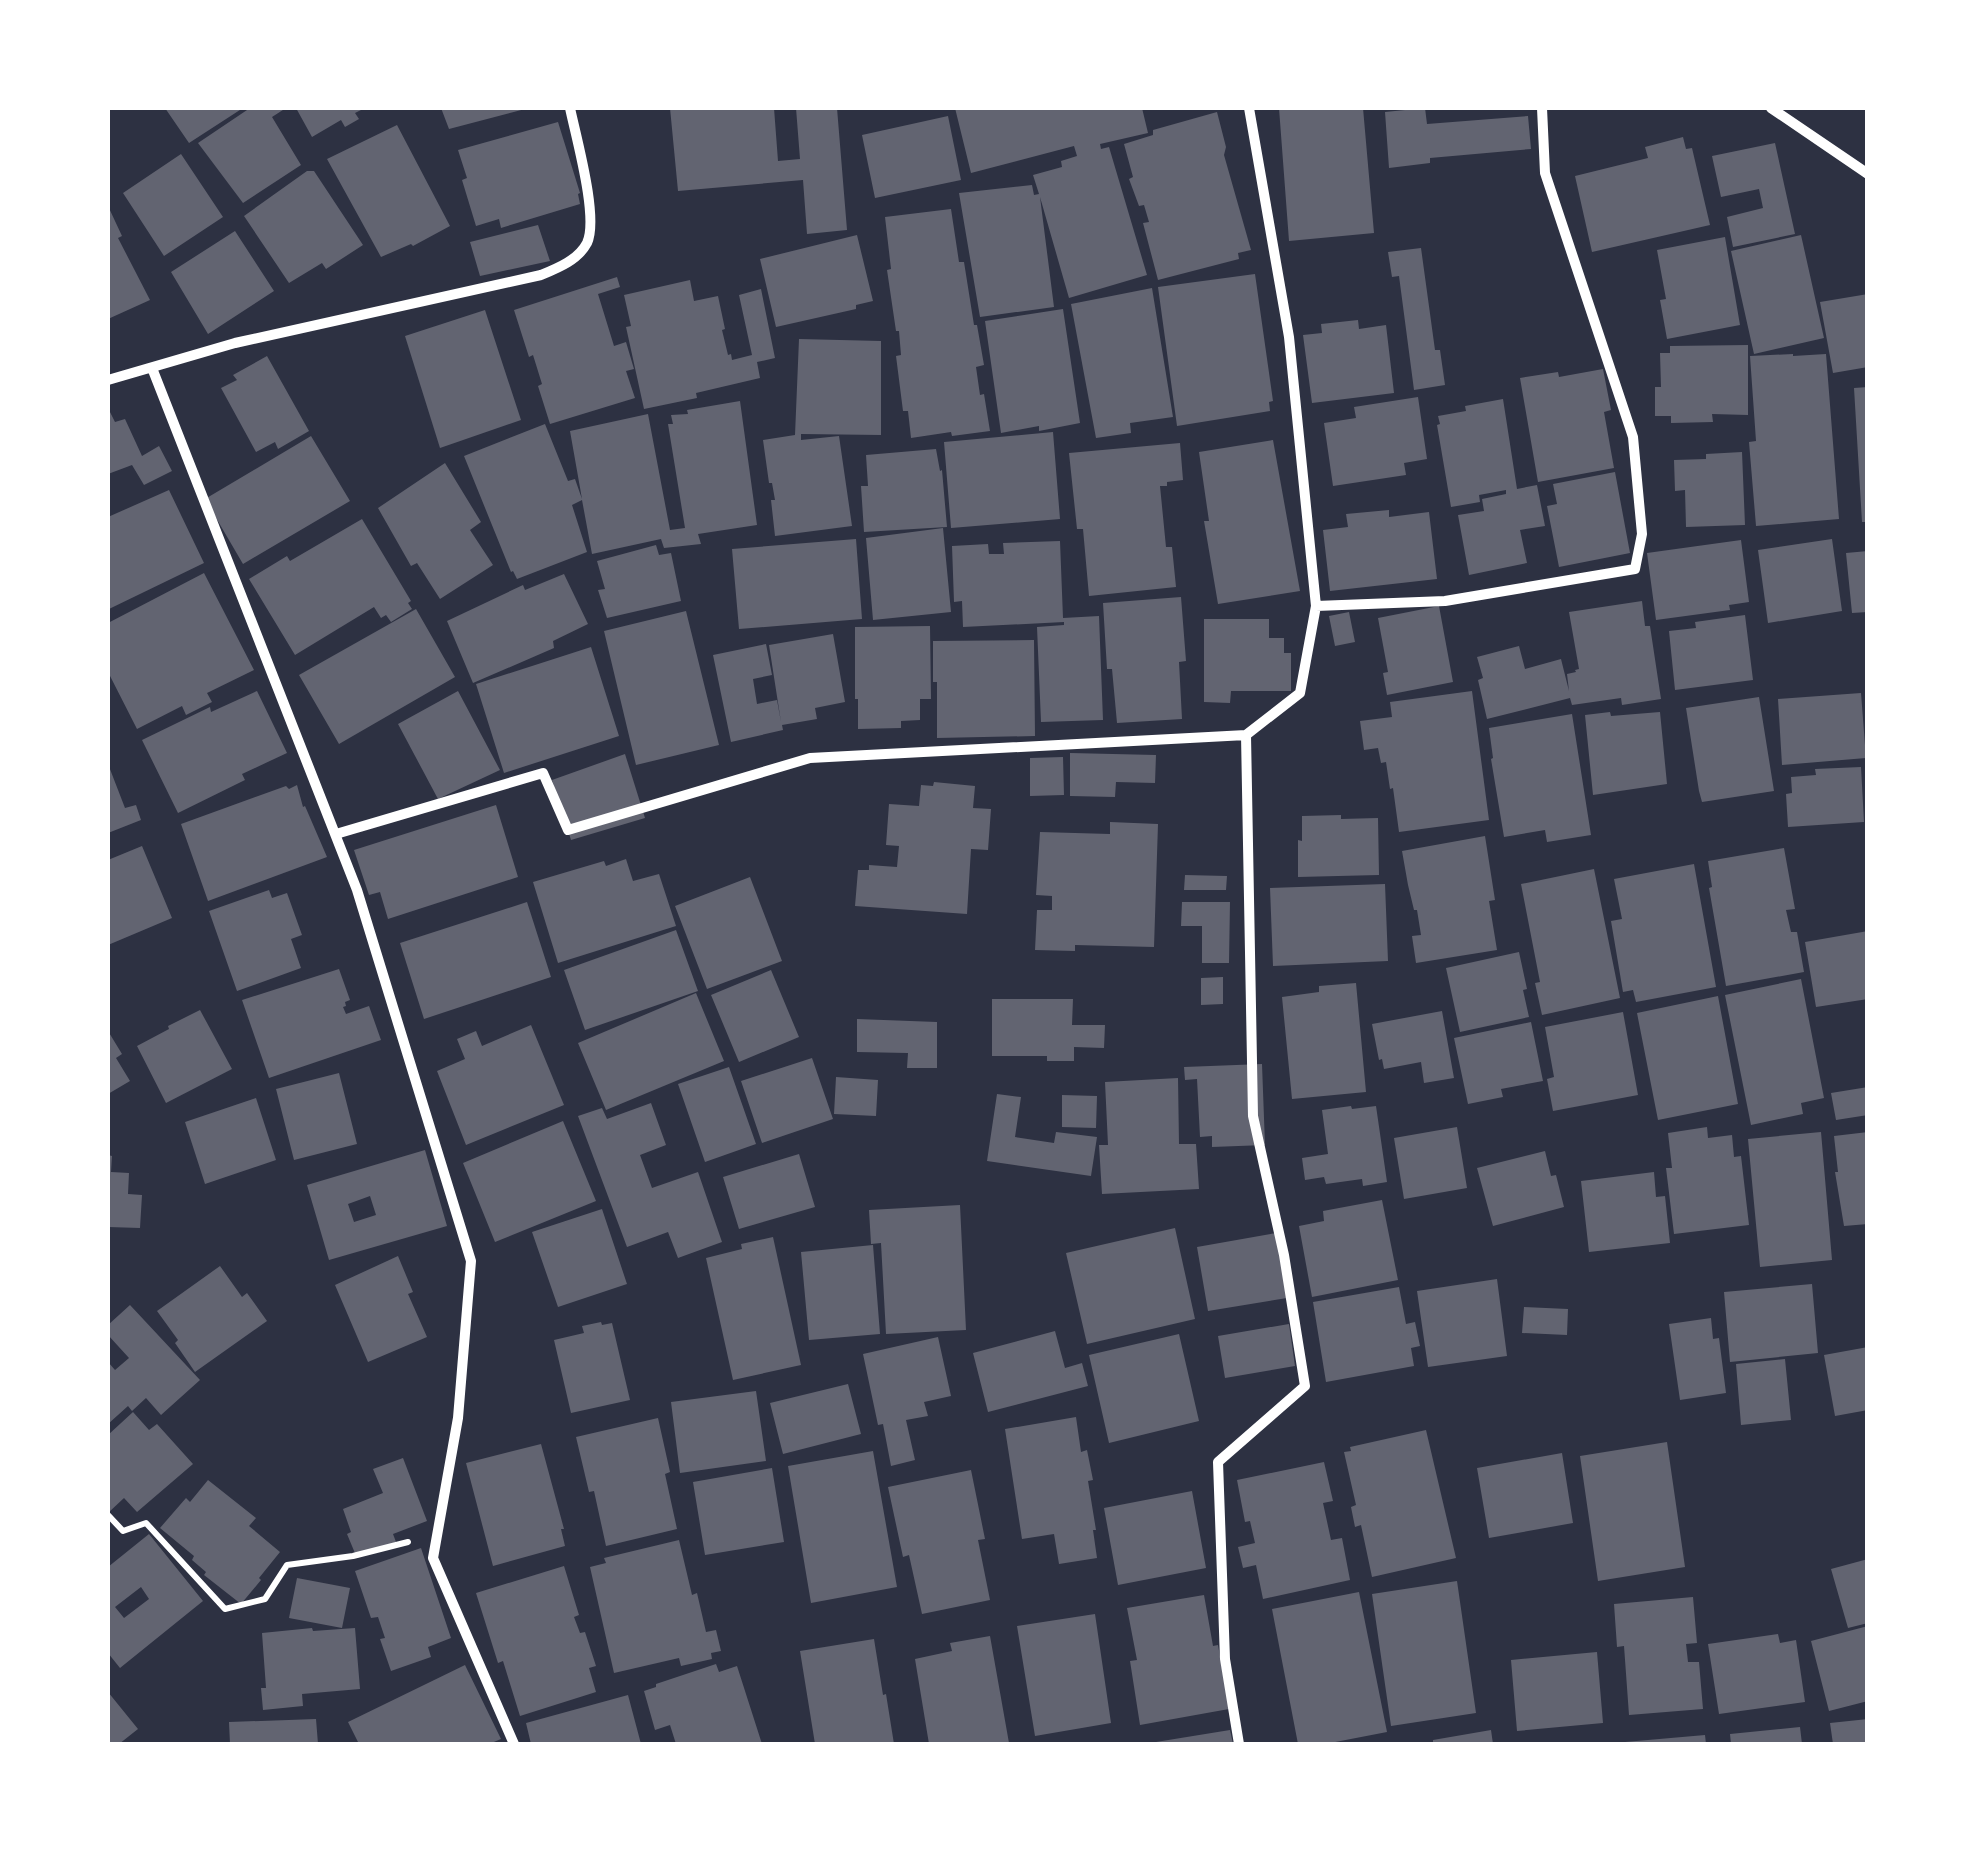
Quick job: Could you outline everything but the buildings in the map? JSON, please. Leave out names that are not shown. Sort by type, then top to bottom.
[{"type":"street","points":[[108,380],[235,343],[541,275],[569,263],[586,243],[592,217],[570,108]]},
{"type":"street","points":[[336,834],[543,773],[568,830],[810,758],[1246,735],[1300,694],[1316,606],[1289,337],[1249,108]]},
{"type":"street","points":[[1316,606],[1445,601],[1635,569],[1642,534],[1633,437],[1545,173],[1542,108]]},
{"type":"street","points":[[1771,108],[1868,174]]},
{"type":"street","points":[[152,368],[357,890],[471,1261],[458,1418],[433,1558],[514,1744]]},
{"type":"street","points":[[1239,1744],[1226,1659],[1218,1462],[1305,1386],[1284,1255],[1252,1116],[1246,735]]},
{"type":"path","points":[[108,1515],[122,1530],[146,1523],[225,1609],[264,1600],[287,1565],[353,1556],[437,1534]]}]
